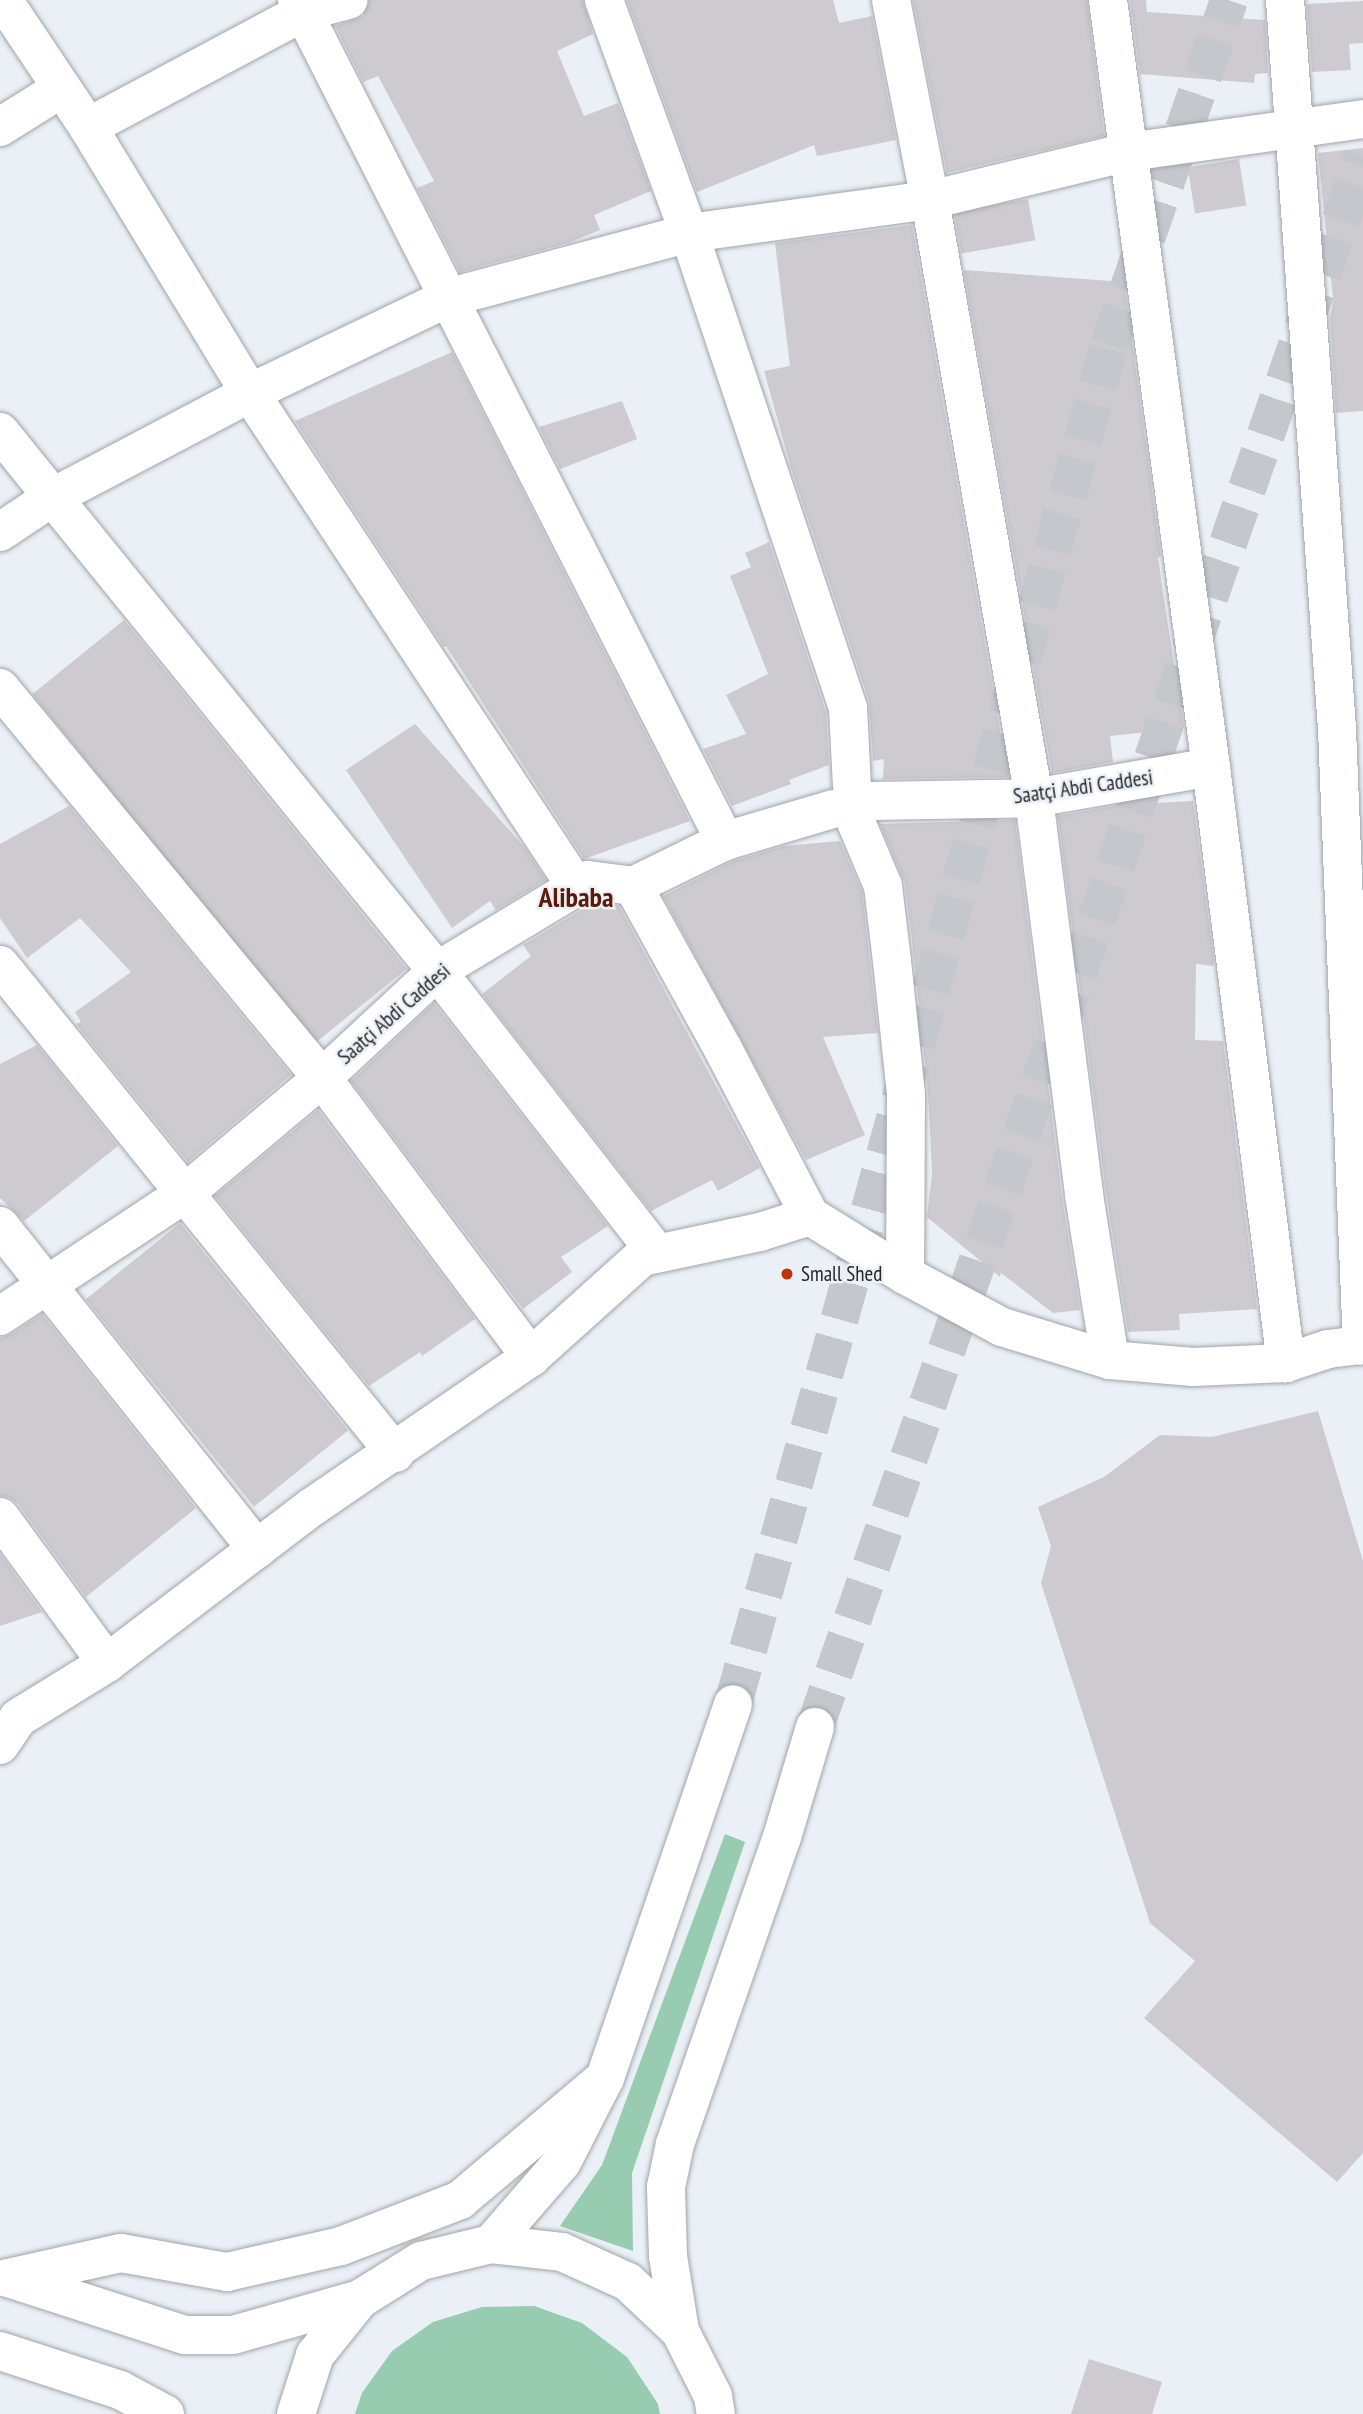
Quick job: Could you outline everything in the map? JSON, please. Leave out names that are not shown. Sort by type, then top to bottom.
[{"type":"street","points":[[4,0],[88,127],[250,393],[577,888]]},
{"type":"street","points":[[88,127],[300,6],[348,0]]},
{"type":"street","points":[[604,0],[689,233],[848,708],[853,805],[883,886],[906,1094],[905,1275]]},
{"type":"street","points":[[891,0],[930,200],[1034,798],[1084,1195],[1110,1360]]},
{"type":"street","points":[[1108,0],[1211,767],[1286,1363]]},
{"type":"street","points":[[633,886],[723,1049],[810,1216],[905,1275],[1002,1327],[1110,1360],[1193,1367],[1286,1363],[1328,1349],[1363,1345],[1350,728],[1292,128],[1285,0]]},
{"type":"street","points":[[300,6],[725,841]]},
{"type":"street","points":[[0,127],[62,88]]},
{"type":"street","points":[[0,532],[51,498],[250,393],[447,298],[689,233],[930,200],[1129,152],[1363,118]]},
{"type":"street","points":[[0,432],[437,971],[657,1254]]},
{"type":"street","points":[[0,688],[321,1078],[531,1357]]},
{"type":"street","name":"Saatçi Abdi Caddesi","points":[[0,1316],[184,1195],[321,1078],[437,971],[588,880],[633,886],[725,841],[853,805],[1034,798],[1211,767]]},
{"type":"street","points":[[0,965],[396,1453]]},
{"type":"street","points":[[6,1727],[107,1662],[312,1507],[396,1453],[531,1357],[642,1257],[760,1232],[810,1216]]},
{"type":"street","points":[[0,1226],[257,1549]]},
{"type":"street","points":[[0,1517],[107,1662]]},
{"type":"street","points":[[491,2244],[562,2162],[605,2078],[733,1704]]},
{"type":"street","points":[[716,2414],[713,2396],[680,2332],[668,2256],[666,2187],[670,2165],[782,1837],[815,1727]]},
{"type":"street","points":[[4,2276],[121,2253],[227,2272],[341,2246],[460,2200],[605,2078]]},
{"type":"street","points":[[4,2276],[185,2335],[233,2335],[360,2299],[421,2261],[491,2244],[562,2252],[628,2282],[680,2332]]},
{"type":"street","points":[[296,2414],[315,2355],[360,2299]]},
{"type":"street","points":[[0,2351],[120,2390],[164,2414]]},
{"type":"green space","points":[[725,1834],[745,1842],[632,2173],[633,2251],[560,2226],[602,2165]]},
{"type":"green space","points":[[534,2306],[582,2323],[627,2357],[658,2404],[660,2414],[355,2414],[362,2393],[392,2351],[433,2322],[482,2307]]},
{"type":"building","points":[[369,0],[583,0],[593,34],[557,51],[584,116],[618,103],[651,191],[594,215],[600,230],[568,243],[460,272],[417,188],[434,181],[378,76],[363,82],[335,26],[363,16]]},
{"type":"building","points":[[627,0],[833,0],[839,23],[872,16],[896,140],[817,156],[814,145],[697,192]]},
{"type":"building","points":[[913,0],[1087,0],[1104,136],[947,173]]},
{"type":"building","points":[[1130,0],[1146,0],[1147,12],[1265,20],[1268,73],[1255,74],[1254,83],[1140,74]]},
{"type":"building","points":[[1363,1],[1363,43],[1349,44],[1351,70],[1312,72],[1307,4]]},
{"type":"building","points":[[1363,148],[1363,411],[1336,413],[1330,319],[1333,299],[1318,153]]},
{"type":"building","points":[[1239,159],[1246,205],[1195,214],[1188,167]]},
{"type":"building","points":[[1028,199],[1035,240],[961,253],[954,212]]},
{"type":"building","points":[[912,225],[1008,777],[883,779],[884,759],[873,761],[869,701],[791,468],[764,371],[790,366],[775,243]]},
{"type":"building","points":[[964,270],[1124,282],[1161,557],[1158,557],[1184,728],[1110,736],[1113,762],[1052,773]]},
{"type":"building","points":[[452,352],[690,821],[584,859],[446,646],[444,647],[295,421]]},
{"type":"building","points":[[622,401],[637,439],[560,469],[539,427]]},
{"type":"building","points":[[769,542],[826,712],[829,765],[789,780],[791,784],[732,806],[703,749],[746,734],[726,695],[768,674],[730,576],[751,567],[745,553]]},
{"type":"building","points":[[124,620],[407,969],[315,1043],[32,694]]},
{"type":"building","points":[[415,724],[525,848],[546,880],[496,910],[490,901],[452,928],[346,770]]},
{"type":"building","points":[[1193,801],[1214,963],[1213,966],[1196,964],[1195,1040],[1223,1041],[1257,1309],[1179,1314],[1180,1330],[1128,1332],[1106,1192],[1058,816],[1119,805]]},
{"type":"building","points":[[69,806],[291,1075],[188,1162],[76,1024],[81,1022],[75,1012],[131,972],[80,918],[27,958],[0,918],[0,844]]},
{"type":"building","points":[[1015,820],[1062,1198],[1080,1310],[1053,1313],[1001,1273],[1000,1277],[927,1217],[932,1173],[928,1092],[914,958],[905,883],[880,824]]},
{"type":"building","points":[[840,841],[862,892],[878,1033],[823,1037],[865,1135],[806,1160],[663,896],[733,861],[784,846]]},
{"type":"building","points":[[593,903],[619,906],[760,1168],[718,1191],[712,1180],[651,1211],[482,994],[531,956],[523,945]]},
{"type":"building","points":[[434,1003],[608,1226],[561,1257],[572,1272],[523,1309],[351,1081]]},
{"type":"building","points":[[37,1045],[118,1146],[24,1221],[0,1198],[0,1064]]},
{"type":"building","points":[[318,1110],[475,1319],[422,1356],[420,1352],[369,1386],[215,1196]]},
{"type":"building","points":[[180,1223],[348,1430],[254,1507],[86,1299]]},
{"type":"building","points":[[42,1314],[196,1508],[86,1597],[18,1504],[9,1497],[0,1496],[0,1338],[12,1334]]},
{"type":"building","points":[[1318,1411],[1363,1561],[1363,2153],[1337,2182],[1144,2018],[1195,1961],[1150,1923],[1041,1583],[1051,1546],[1038,1507],[1104,1477],[1160,1435],[1212,1437]]},
{"type":"building","points":[[0,1554],[42,1612],[0,1626]]},
{"type":"building","points":[[1089,2359],[1162,2382],[1152,2414],[1071,2414]]},
{"type":"tunnel","points":[[733,1704],[1109,345],[1229,0]]},
{"type":"tunnel","points":[[815,1727],[1363,156]]},
{"type":"place","name":"Small Shed","points":[[787,1274]]},
{"type":"district","name":"Alibaba","points":[[576,897]]}]
